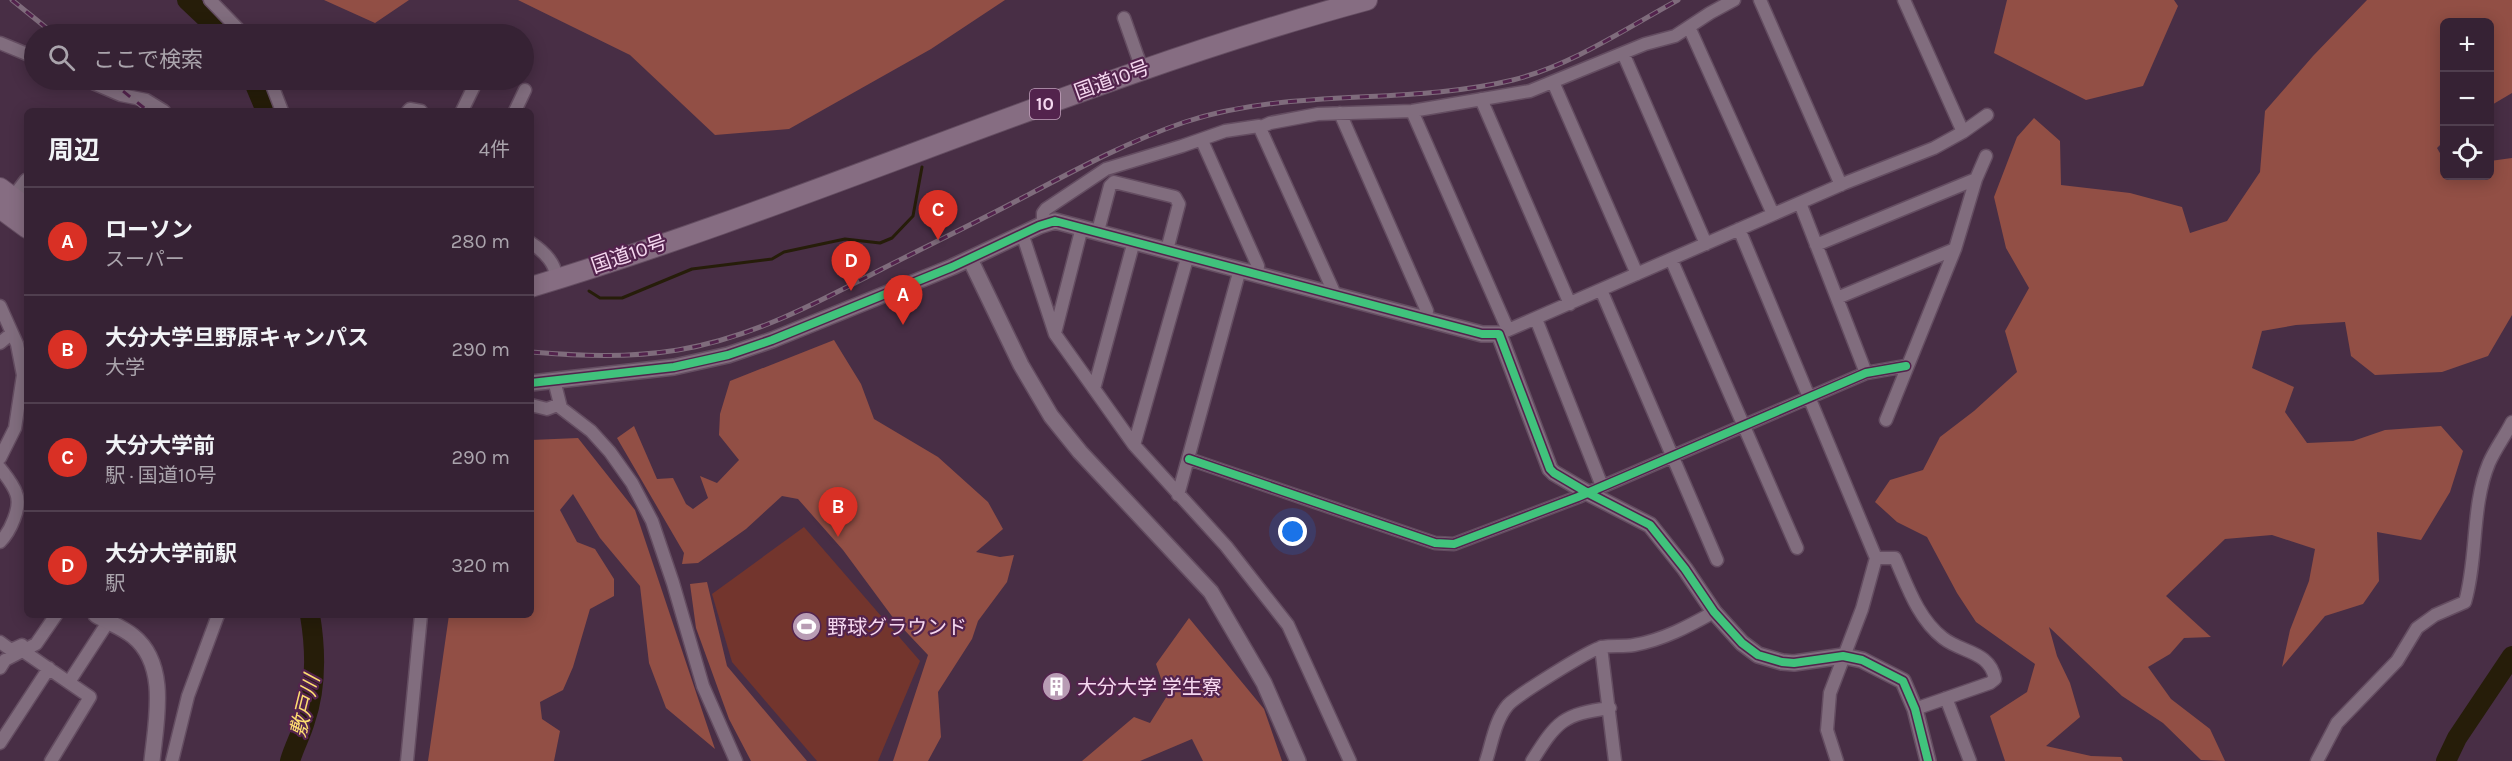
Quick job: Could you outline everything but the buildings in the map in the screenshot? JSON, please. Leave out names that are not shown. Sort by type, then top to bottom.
[{"type":"highway","name":"国道10号","points":[[534,284],[554,273],[726,220],[1203,48],[1367,0]]},
{"type":"highway","points":[[7,205],[24,225]]},
{"type":"highway","name":"国道10号","points":[[534,273],[554,273]]},
{"type":"street","points":[[210,0],[233,24]]},
{"type":"street","points":[[1043,224],[1043,213],[1052,203],[1106,169],[1225,131],[1252,125],[1261,127],[1313,115],[1412,111],[1530,91],[1645,44],[1675,36],[1734,0]]},
{"type":"street","points":[[1760,0],[1841,185]]},
{"type":"street","points":[[1904,0],[1963,132]]},
{"type":"street","points":[[1124,18],[1142,69]]},
{"type":"street","points":[[1689,27],[1773,214]]},
{"type":"street","points":[[0,43],[24,53]]},
{"type":"street","points":[[1623,53],[1706,244]]},
{"type":"street","points":[[1553,82],[1637,274]]},
{"type":"street","points":[[109,90],[146,100],[159,108]]},
{"type":"street","points":[[274,90],[281,108]]},
{"type":"street","points":[[463,108],[472,90]]},
{"type":"street","points":[[516,108],[525,90]]},
{"type":"street","points":[[1481,99],[1570,304]]},
{"type":"street","points":[[1412,111],[1504,332],[1550,469],[1588,493],[1650,525],[1685,569],[1714,612],[1742,643],[1758,655],[1770,660],[1794,663],[1843,656],[1862,660],[1904,681],[1915,709],[1929,761]]},
{"type":"street","points":[[1340,113],[1427,311],[1425,319]]},
{"type":"street","points":[[534,383],[674,367],[728,355],[795,331],[970,259],[1043,224],[1059,221],[1482,334],[1504,332],[1773,214],[1908,159],[1963,132],[1987,115]]},
{"type":"street","points":[[1261,127],[1333,290],[1331,294]]},
{"type":"street","points":[[1203,143],[1258,266],[1257,274]]},
{"type":"street","points":[[1886,420],[1955,249],[1976,179],[1986,156]]},
{"type":"street","points":[[1816,245],[1976,179]]},
{"type":"street","points":[[1098,231],[1111,184],[1117,182],[1174,197],[1178,201],[1167,250]]},
{"type":"street","points":[[7,205],[24,185]]},
{"type":"street","points":[[1800,203],[1866,373]]},
{"type":"street","points":[[1055,334],[1082,227]]},
{"type":"street","points":[[1739,229],[1876,558],[1862,609],[1830,693],[1827,730],[1837,761]]},
{"type":"street","points":[[1022,233],[1055,334],[1134,445],[1226,546],[1288,625],[1350,761]]},
{"type":"street","points":[[1094,389],[1134,241]]},
{"type":"street","points":[[534,247],[554,273]]},
{"type":"street","points":[[1837,298],[1955,249]]},
{"type":"street","points":[[1134,445],[1188,255]]},
{"type":"street","points":[[970,259],[1025,373],[1051,416],[1080,452],[1211,592],[1264,683],[1298,761]]},
{"type":"street","points":[[1671,259],[1797,548]]},
{"type":"street","points":[[1178,495],[1240,269]]},
{"type":"street","points":[[1601,290],[1718,560]]},
{"type":"street","points":[[0,306],[20,357],[22,389],[15,428],[0,458]]},
{"type":"street","points":[[1536,318],[1602,486]]},
{"type":"street","points":[[0,343],[12,333]]},
{"type":"street","points":[[1189,459],[1442,544],[1454,544],[1588,493],[1866,373],[1906,366]]},
{"type":"street","points":[[554,380],[564,411],[591,431],[610,452],[632,483],[652,520],[703,686],[736,761]]},
{"type":"street","points":[[534,406],[544,409],[560,404]]},
{"type":"street","points":[[2317,761],[2337,723],[2397,661],[2417,628],[2435,615],[2465,602],[2470,584],[2477,512],[2488,465],[2512,422]]},
{"type":"street","points":[[0,468],[17,494],[18,501],[12,524],[0,542]]},
{"type":"street","points":[[1876,558],[1895,558],[1930,626],[1944,639],[1984,658],[1993,668],[1995,679],[1990,683],[1915,709]]},
{"type":"street","points":[[1486,761],[1498,723],[1508,705],[1575,661],[1601,647],[1634,645],[1672,634],[1714,612]]},
{"type":"street","points":[[2,662],[36,644],[54,618]]},
{"type":"street","points":[[172,761],[188,696],[217,618]]},
{"type":"street","points":[[407,761],[421,618]]},
{"type":"street","points":[[69,682],[102,619],[134,636],[151,659],[158,693],[152,761]]},
{"type":"street","points":[[0,642],[11,650],[22,645],[48,668],[90,697],[51,761]]},
{"type":"street","points":[[1601,647],[1616,761]]},
{"type":"street","points":[[0,743],[48,668]]},
{"type":"street","points":[[1946,698],[1970,761]]},
{"type":"street","points":[[1532,761],[1549,735],[1570,716],[1581,711],[1610,708]]},
{"type":"shaded area","points":[[324,0],[409,0],[375,23]]},
{"type":"shaded area","points":[[518,0],[1005,0],[931,49],[789,129],[715,135],[630,55]]},
{"type":"shaded area","points":[[2007,0],[2174,0],[2178,6],[2143,86],[2086,100],[1994,53]]},
{"type":"shaded area","points":[[2367,0],[2512,0],[2512,93],[2494,104],[2494,18],[2440,18],[2440,145],[2437,148],[2440,153],[2440,180],[2494,180],[2494,160],[2512,158],[2512,315],[2488,356],[2442,372],[2375,375],[2351,356],[2345,322],[2296,325],[2262,331],[2252,368],[2294,387],[2285,412],[2307,443],[2353,441],[2385,430],[2441,426],[2463,451],[2450,492],[2421,540],[2377,532],[2379,581],[2363,604],[2325,616],[2282,667],[2290,630],[2309,581],[2315,549],[2272,535],[2225,539],[2166,596],[2211,637],[2184,638],[2170,654],[2148,667],[2171,699],[2210,729],[2225,761],[2201,760],[2163,723],[2122,696],[2049,627],[2057,656],[2070,683],[2080,717],[2046,746],[2091,756],[2121,757],[2123,761],[2005,761],[1990,716],[2027,692],[2035,664],[1976,622],[1957,593],[1927,537],[1897,522],[1875,502],[1890,480],[1923,470],[1940,437],[1974,411],[2017,372],[2005,331],[2029,288],[2006,248],[1994,197],[2017,137],[2034,118],[2060,141],[2061,185],[2130,193],[2182,207],[2190,233],[2227,221],[2260,172],[2265,111],[2313,56]]},
{"type":"shaded area","points":[[834,340],[861,384],[874,419],[938,457],[988,502],[1003,529],[976,552],[1000,557],[1014,555],[1007,582],[978,621],[972,639],[938,692],[941,737],[928,761],[893,761],[928,655],[894,619],[843,550],[798,499],[782,496],[746,529],[698,563],[682,564],[684,553],[617,438],[634,426],[657,479],[673,478],[686,504],[693,509],[708,498],[700,476],[717,483],[739,460],[719,435],[720,414],[730,381]]},
{"type":"shaded area","points":[[578,438],[635,510],[715,749],[666,708],[649,663],[640,586],[600,538],[573,494],[560,510],[577,542],[595,549],[614,579],[614,596],[590,609],[573,667],[563,690],[540,702],[542,719],[560,731],[554,761],[428,761],[449,618],[534,618],[534,440]]},
{"type":"shaded area","name":"野球グラウンド","points":[[804,527],[920,661],[878,761],[817,761],[732,662],[712,594]]},
{"type":"shaded area","points":[[707,582],[727,666],[807,761],[751,761],[729,719],[696,628],[690,584]]},
{"type":"shaded area","points":[[1189,618],[1264,709],[1282,761],[1203,761],[1192,739],[1140,761],[1082,761],[1134,717],[1150,723],[1167,696],[1156,664]]},
{"type":"waterway","name":"敷戸川","points":[[187,0],[212,24]]},
{"type":"waterway","name":"敷戸川","points":[[257,90],[265,108]]},
{"type":"waterway","points":[[589,291],[600,298],[622,298],[692,269],[772,259],[784,252],[845,239],[880,243],[892,238],[913,216],[922,167]]},
{"type":"waterway","name":"敷戸川","points":[[290,761],[312,695],[314,655],[310,618]]},
{"type":"waterway","points":[[2446,761],[2457,738],[2512,656]]},
{"type":"railway","points":[[12,0],[42,24]]},
{"type":"railway","points":[[534,352],[586,355],[641,354],[678,350],[732,337],[783,318],[1103,156],[1185,122],[1225,111],[1266,104],[1432,93],[1513,80],[1577,56],[1678,0]]},
{"type":"railway","points":[[122,90],[144,108]]},
{"type":"cycle path","points":[[534,383],[674,367],[728,355],[772,340],[952,267],[1039,226],[1055,221],[1482,334],[1499,334],[1550,469],[1554,473],[1650,525],[1685,569],[1714,612],[1742,643],[1758,655],[1794,663],[1843,656],[1862,660],[1903,681],[1915,709],[1928,761]]},
{"type":"cycle path","points":[[1189,459],[1435,543],[1454,544],[1578,497],[1866,373],[1906,366]]},
{"type":"place","name":"大分大学前","points":[[938,240]]},
{"type":"place","name":"大分大学前駅","points":[[851,291]]},
{"type":"place","name":"ローソン","points":[[903,325]]},
{"type":"place","name":"大分大学旦野原キャンパス","points":[[838,537]]},
{"type":"place","name":"野球グラウンド","points":[[806,627]]},
{"type":"place","name":"大分大学 学生寮","points":[[1056,687]]}]
